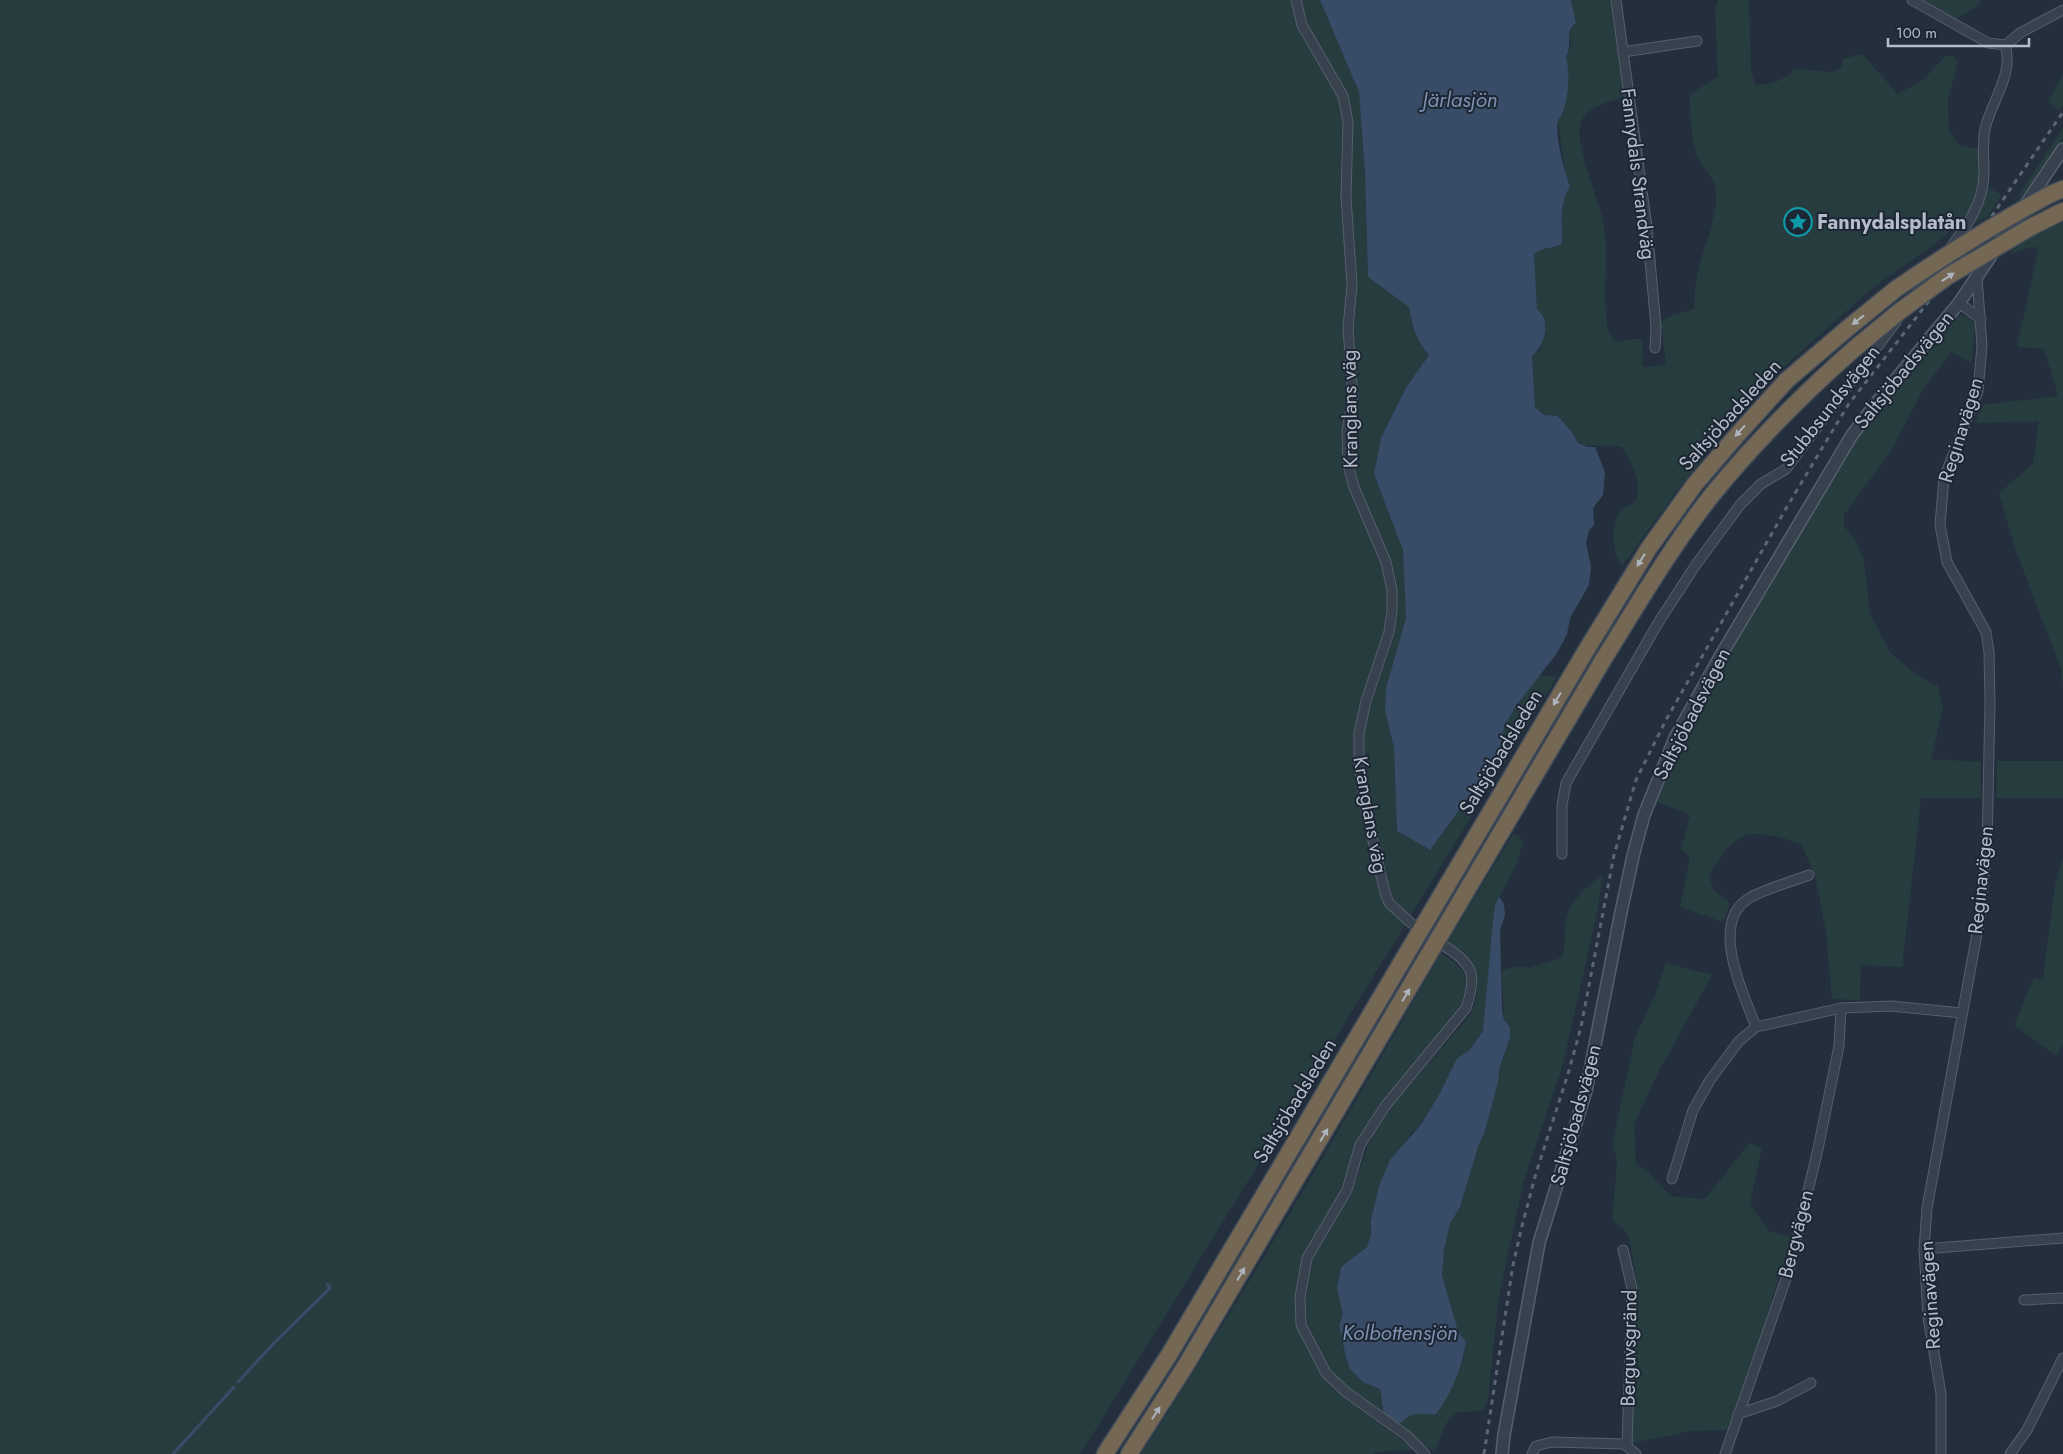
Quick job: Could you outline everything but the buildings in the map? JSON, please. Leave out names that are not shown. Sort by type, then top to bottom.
[{"type":"highway","name":"Saltsjöbadsleden","points":[[1105,1454],[1169,1354],[1243,1232],[1586,649],[1648,548],[1695,484],[1788,380],[1848,328],[1950,251],[1998,222],[2057,192]]},
{"type":"highway","name":"Saltsjöbadsleden","points":[[1129,1454],[1191,1357],[1603,660],[1666,559],[1712,496],[1753,446],[1802,396],[1854,348],[1948,276],[2031,227],[2063,211]]},
{"type":"street","name":"Kranglans väg","points":[[1296,0],[1302,25],[1343,96],[1348,122],[1346,197],[1352,285],[1348,328],[1353,397],[1347,431],[1348,465],[1354,487],[1386,562],[1392,597],[1389,632],[1366,701],[1359,733],[1359,766],[1365,806],[1385,893],[1389,903],[1412,924]]},
{"type":"street","name":"Fannydals Strandväg","points":[[1616,0],[1647,227],[1656,327],[1655,348]]},
{"type":"street","points":[[1912,0],[1988,43],[2006,45],[2020,33],[2063,10]]},
{"type":"street","points":[[1623,52],[1698,41]]},
{"type":"street","name":"Stubbsundsvägen","points":[[1562,854],[1562,805],[1566,784],[1658,624],[1694,566],[1740,505],[1761,484],[1786,469],[1970,223],[1981,196],[1984,177],[1985,131],[1995,98],[2003,82],[2007,63],[2006,45]]},
{"type":"street","name":"Saltsjöbadsvägen","points":[[1502,1454],[1539,1243],[1586,1092],[1633,856],[1644,815],[1675,738],[1852,435],[1959,303],[2063,149]]},
{"type":"street","name":"Reginavägen","points":[[1941,1454],[1940,1394],[1928,1317],[1924,1249],[1927,1208],[1984,883],[1990,703],[1989,652],[1986,632],[1948,562],[1940,525],[1944,478],[1978,391],[1982,346],[1977,277]]},
{"type":"street","points":[[1959,303],[1981,319]]},
{"type":"street","points":[[1756,1027],[1730,954],[1730,936],[1734,915],[1750,898],[1808,875]]},
{"type":"street","points":[[1425,1454],[1406,1435],[1346,1392],[1326,1372],[1301,1325],[1300,1298],[1307,1258],[1346,1190],[1360,1145],[1386,1105],[1466,1008],[1472,991],[1471,974],[1464,959],[1446,947]]},
{"type":"street","points":[[1672,1179],[1693,1110],[1710,1080],[1740,1041],[1756,1027],[1841,1008],[1891,1006],[1962,1014]]},
{"type":"street","name":"Bergvägen","points":[[1726,1454],[1738,1414],[1789,1270],[1818,1149],[1839,1046],[1841,1008]]},
{"type":"street","points":[[1924,1249],[2063,1238]]},
{"type":"street","name":"Berguvsgränd","points":[[1623,1250],[1632,1288],[1627,1446]]},
{"type":"street","points":[[2024,1300],[2063,1298]]},
{"type":"street","points":[[2010,1454],[2027,1430],[2063,1358]]},
{"type":"street","points":[[1738,1414],[1777,1401],[1811,1383]]},
{"type":"street","points":[[1532,1454],[1536,1446],[1552,1442],[1624,1444],[1636,1454]]},
{"type":"green space","points":[[0,0],[1320,0],[1359,92],[1365,181],[1368,276],[1409,307],[1415,333],[1429,355],[1407,386],[1381,438],[1374,474],[1403,549],[1406,618],[1386,688],[1385,711],[1394,748],[1397,831],[1430,850],[1486,773],[1510,699],[1535,675],[1557,677],[1079,1454],[0,1454]]},
{"type":"green space","points":[[1571,0],[1610,0],[1622,84],[1622,98],[1610,101],[1588,112],[1581,122],[1581,144],[1604,226],[1606,248],[1605,303],[1608,331],[1616,342],[1642,339],[1643,367],[1666,365],[1661,322],[1672,315],[1694,309],[1698,271],[1712,225],[1716,202],[1715,186],[1697,156],[1690,118],[1690,95],[1718,76],[1715,9],[1718,0],[1749,0],[1751,73],[1756,85],[1777,81],[1795,69],[1832,72],[1841,68],[1843,59],[1862,54],[1898,94],[1923,80],[1945,56],[1953,56],[1958,62],[1948,99],[1949,131],[1959,145],[1981,149],[1978,195],[1971,208],[1961,220],[1951,231],[1863,296],[1763,389],[1713,445],[1622,566],[1614,547],[1615,523],[1621,510],[1634,502],[1638,490],[1638,482],[1629,459],[1622,447],[1589,446],[1578,443],[1559,416],[1544,415],[1535,407],[1532,355],[1540,350],[1546,325],[1537,309],[1534,254],[1562,243],[1563,207],[1566,193],[1570,186],[1565,173],[1558,122],[1562,114],[1568,79],[1566,56],[1571,42],[1568,33],[1570,26],[1576,23]]},
{"type":"green space","points":[[1923,0],[1981,0],[1957,19]]},
{"type":"green space","points":[[2063,74],[2063,105],[2059,111],[2048,102]]},
{"type":"green space","points":[[2063,128],[2063,138],[2024,194],[2015,200]]},
{"type":"green space","points":[[1987,187],[2002,195],[1987,217],[1974,224]]},
{"type":"green space","points":[[2063,222],[2063,687],[2061,669],[2016,551],[1999,493],[2033,464],[2039,421],[1975,423],[1982,405],[2058,396],[2044,348],[2017,347],[2039,248],[2032,247],[2009,254],[2021,242]]},
{"type":"green space","points":[[1961,315],[1967,316],[1975,324],[1972,363],[1951,352],[1924,388],[1891,451],[1844,515],[1844,526],[1856,541],[1864,560],[1870,614],[1890,652],[1915,674],[1938,686],[1943,708],[1931,759],[1981,762],[1981,798],[1921,798],[1902,967],[1861,965],[1860,1000],[1832,999],[1826,932],[1815,876],[1801,844],[1775,836],[1757,834],[1741,838],[1729,846],[1709,875],[1713,890],[1730,903],[1723,922],[1680,907],[1690,857],[1681,849],[1690,815],[1655,801],[1670,760],[1682,735],[1748,619],[1842,463],[1870,419],[1956,318]]},
{"type":"green space","points":[[1997,761],[2063,761],[2063,798],[1996,798]]},
{"type":"green space","points":[[1513,834],[1519,836],[1523,841],[1517,864],[1495,905],[1483,1031],[1469,1051],[1457,1058],[1441,1091],[1422,1123],[1411,1133],[1385,1174],[1379,1186],[1371,1220],[1371,1235],[1367,1247],[1341,1267],[1337,1288],[1343,1315],[1339,1325],[1346,1358],[1350,1369],[1362,1381],[1380,1389],[1384,1415],[1348,1390],[1331,1372],[1305,1324],[1304,1298],[1312,1260],[1352,1193],[1368,1144],[1389,1109],[1471,1014],[1477,991],[1478,981],[1476,973],[1466,957],[1447,942]]},
{"type":"green space","points":[[2063,857],[2063,1045],[2056,1056],[2014,1025],[2034,978],[2043,980],[2055,886]]},
{"type":"green space","points":[[1603,875],[1597,914],[1562,1068],[1524,1180],[1499,1296],[1488,1398],[1484,1411],[1457,1412],[1447,1422],[1434,1452],[1406,1431],[1401,1423],[1407,1416],[1441,1407],[1464,1357],[1466,1342],[1458,1331],[1442,1275],[1444,1250],[1450,1224],[1460,1207],[1478,1147],[1485,1131],[1498,1082],[1500,1066],[1510,1038],[1510,1027],[1504,1020],[1502,970],[1520,966],[1529,968],[1561,958],[1568,912],[1581,894]]},
{"type":"green space","points":[[1441,953],[1456,964],[1465,974],[1467,980],[1465,995],[1461,1005],[1383,1102],[1356,1143],[1344,1187],[1303,1257],[1297,1323],[1307,1349],[1323,1374],[1343,1395],[1414,1450],[1375,1452],[1374,1454],[1141,1454],[1257,1268]]},
{"type":"green space","points":[[1666,963],[1712,975],[1658,1073],[1634,1124],[1636,1164],[1649,1173],[1670,1196],[1704,1199],[1750,1143],[1762,1148],[1750,1204],[1769,1231],[1791,1237],[1761,1336],[1728,1430],[1691,1431],[1632,1443],[1638,1288],[1629,1238],[1624,1229],[1612,1220],[1617,1164],[1613,1142],[1635,1037],[1656,993]]},
{"type":"water","name":"Järlasjön","points":[[1320,0],[1571,0],[1576,23],[1572,26],[1569,34],[1569,46],[1566,56],[1567,93],[1562,115],[1557,126],[1565,173],[1570,186],[1566,193],[1563,207],[1562,243],[1534,254],[1537,309],[1542,314],[1544,320],[1545,333],[1540,346],[1532,356],[1535,407],[1544,415],[1558,416],[1571,431],[1578,443],[1588,447],[1595,447],[1605,472],[1603,495],[1593,508],[1594,525],[1589,530],[1586,543],[1591,567],[1589,585],[1570,618],[1567,634],[1557,653],[1516,706],[1504,727],[1499,751],[1486,773],[1430,850],[1397,831],[1394,748],[1385,711],[1386,688],[1406,618],[1403,550],[1374,474],[1381,438],[1407,386],[1429,355],[1415,332],[1409,307],[1368,277],[1365,174],[1359,92]]},
{"type":"water","name":"Kolbottensjön","points":[[1499,897],[1504,904],[1505,915],[1500,931],[1502,1009],[1504,1020],[1510,1027],[1510,1038],[1500,1066],[1498,1082],[1485,1131],[1478,1147],[1460,1207],[1450,1224],[1444,1250],[1442,1275],[1458,1331],[1466,1342],[1459,1371],[1451,1390],[1435,1415],[1416,1414],[1404,1419],[1401,1423],[1394,1423],[1384,1415],[1380,1389],[1363,1382],[1350,1369],[1346,1358],[1339,1325],[1343,1315],[1337,1288],[1341,1267],[1367,1247],[1371,1235],[1371,1220],[1379,1186],[1390,1160],[1422,1123],[1441,1091],[1457,1058],[1469,1051],[1483,1031],[1495,905]]},
{"type":"waterway","points":[[238,1382],[274,1343],[330,1288],[327,1284]]},
{"type":"waterway","points":[[173,1454],[234,1387]]},
{"type":"railway","points":[[1484,1454],[1513,1265],[1536,1173],[1581,1027],[1614,855],[1636,780],[1666,720],[1788,505],[1848,405],[1968,251],[2063,112]]},
{"type":"place","name":"Fannydalsplatån","points":[[1798,222]]}]
